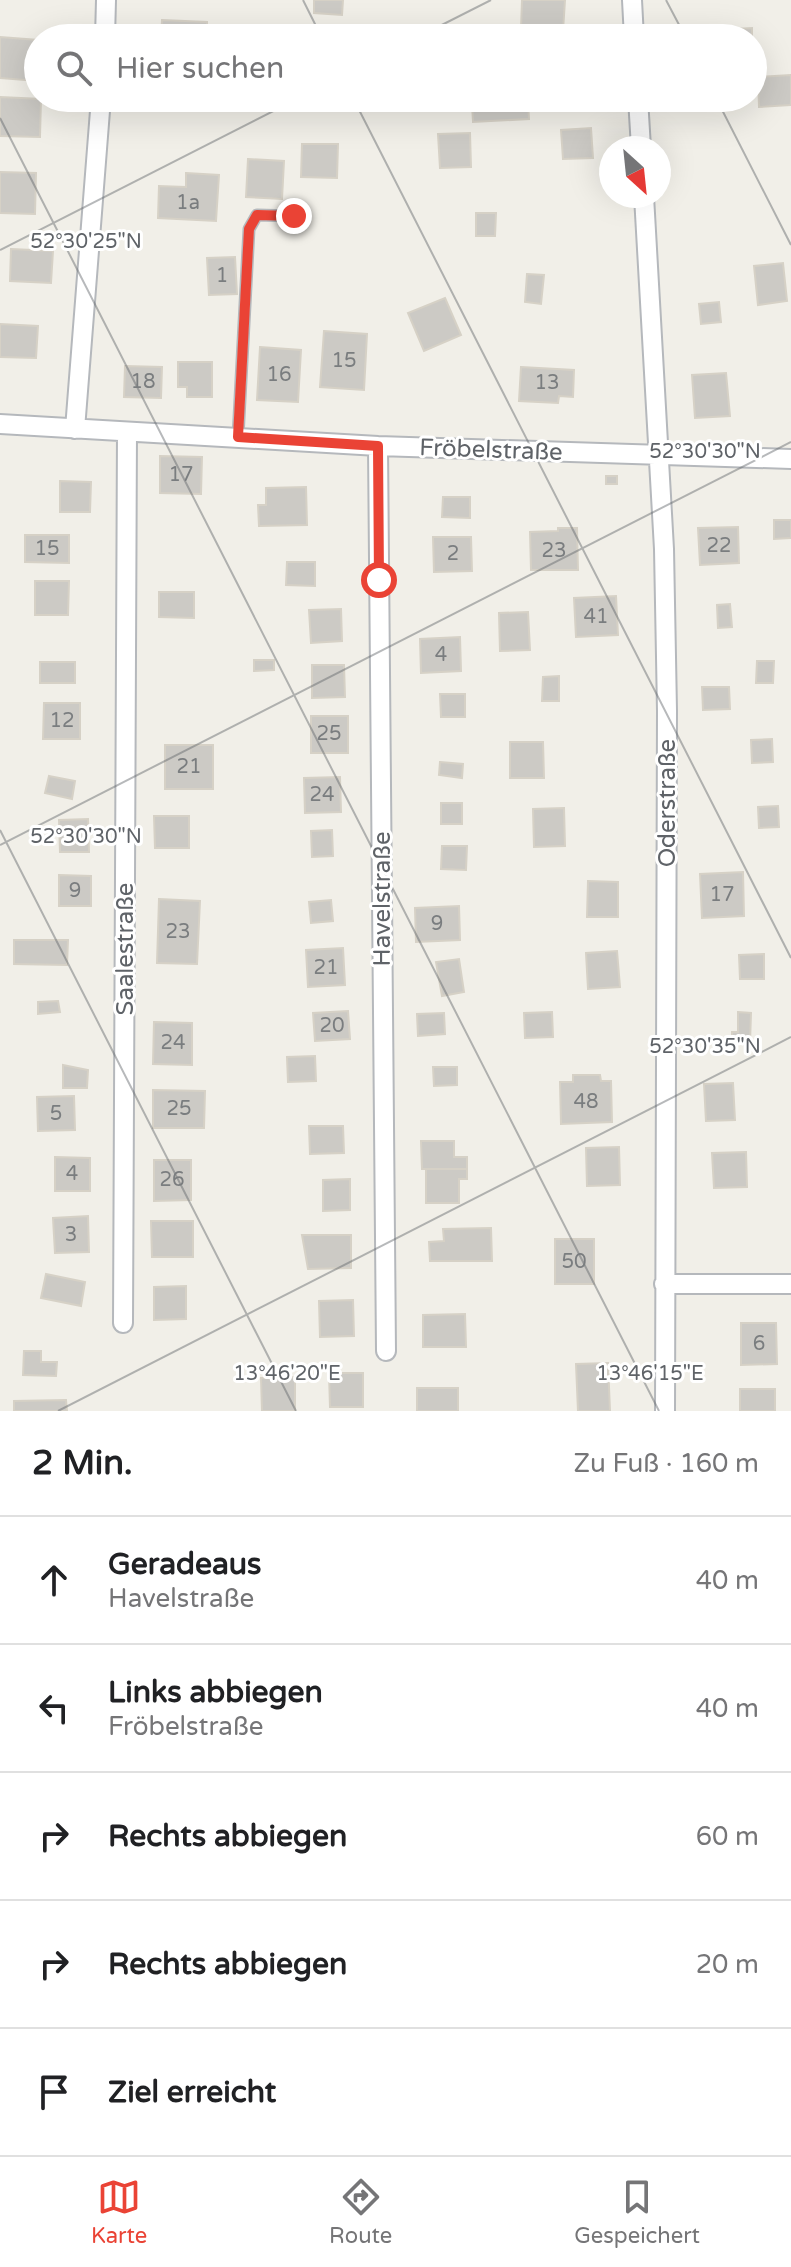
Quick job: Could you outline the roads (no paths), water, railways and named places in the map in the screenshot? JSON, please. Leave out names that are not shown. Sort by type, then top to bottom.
[{"type":"street","points":[[105,24],[106,0]]},
{"type":"street","points":[[632,0],[633,24]]},
{"type":"street","points":[[75,429],[100,112]]},
{"type":"street","points":[[639,112],[640,136]]},
{"type":"street","name":"Oderstraße","points":[[645,208],[664,549],[667,711],[665,1411]]},
{"type":"street","name":"Fröbelstraße","points":[[0,424],[378,446],[791,459]]},
{"type":"street","name":"Saalestraße","points":[[123,1323],[127,432]]},
{"type":"street","name":"Havelstraße","points":[[378,446],[386,1351]]},
{"type":"street","points":[[664,1284],[791,1284]]},
{"type":"lane","points":[[238,437],[249,229],[257,215],[294,216]]}]
